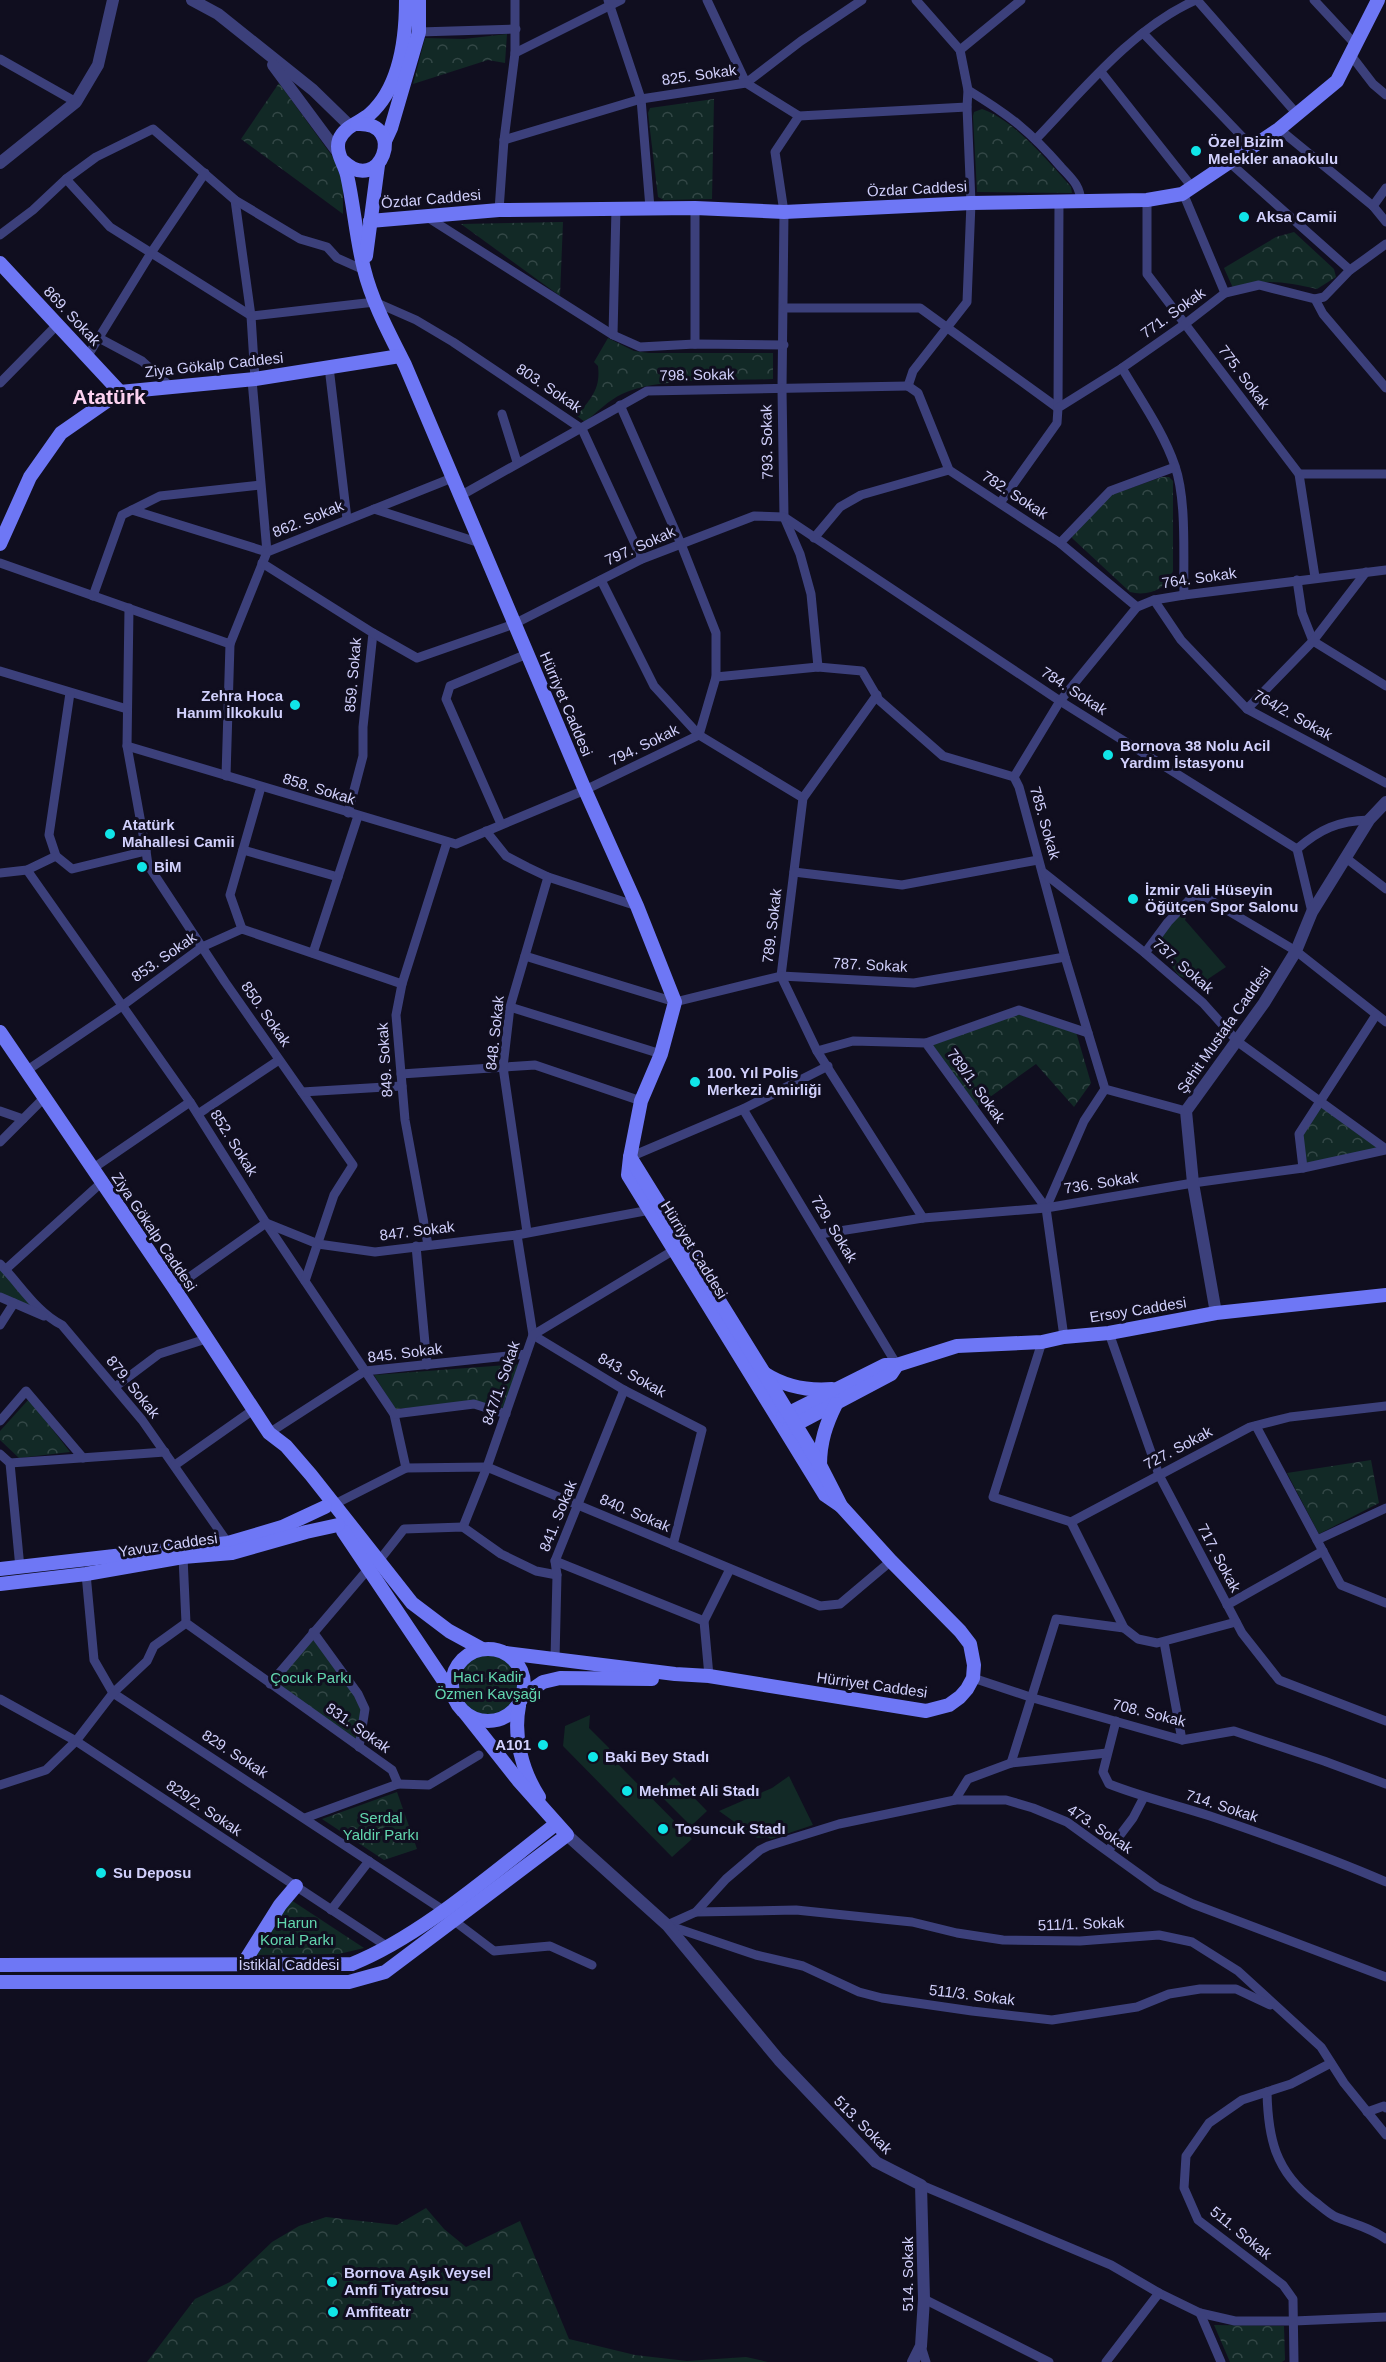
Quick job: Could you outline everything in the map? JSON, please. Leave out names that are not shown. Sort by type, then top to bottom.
[{"type":"main road","points":[[378,165],[363,171],[348,166],[341,157],[339,138],[369,115],[386,96],[399,61],[406,21],[406,0]]},
{"type":"main road","name":"Hürriyet Caddesi","points":[[364,270],[378,165],[385,151],[385,141],[391,128],[419,33],[419,0]]},
{"type":"main road","name":"Özdar Caddesi","points":[[370,221],[499,210],[695,208],[784,212],[971,203],[1147,200],[1187,190],[1253,148],[1337,81],[1378,0]]},
{"type":"main road","points":[[353,125],[372,125],[379,130],[385,141]]},
{"type":"main road","name":"Hürriyet Caddesi","points":[[341,157],[364,270],[375,302],[637,906],[675,1002],[661,1054],[641,1101],[628,1174],[787,1422],[820,1465],[841,1506],[960,1631],[970,1644],[973,1655],[973,1678],[960,1697],[949,1705],[926,1711],[709,1676],[675,1674]]},
{"type":"main road","name":"869. Sokak","points":[[0,263],[120,392]]},
{"type":"main road","name":"Ziya Gökalp Caddesi","points":[[0,544],[30,477],[61,433],[120,392],[253,380],[400,356]]},
{"type":"main road","name":"Ziya Gökalp Caddesi","points":[[0,1032],[174,1288],[269,1433],[286,1446],[378,1571]]},
{"type":"main road","name":"Hürriyet Caddesi","points":[[630,1157],[764,1373],[825,1496],[841,1506]]},
{"type":"main road","name":"Ersoy Caddesi","points":[[787,1422],[837,1388],[885,1365],[897,1365],[957,1346],[1042,1342],[1064,1337],[1108,1333],[1216,1313],[1386,1295]]},
{"type":"main road","name":"Ersoy Caddesi","points":[[787,1422],[836,1404],[891,1374],[897,1365]]},
{"type":"main road","name":"Ersoy Caddesi","points":[[764,1373],[781,1382],[803,1388],[837,1388]]},
{"type":"main road","points":[[820,1465],[820,1450],[825,1427],[836,1404]]},
{"type":"main road","name":"Yavuz Caddesi","points":[[0,1569],[228,1543],[282,1527],[329,1506]]},
{"type":"main road","name":"Yavuz Caddesi","points":[[0,1584],[86,1574],[183,1557],[232,1553],[343,1524]]},
{"type":"main road","points":[[378,1571],[412,1603],[449,1631],[482,1649]]},
{"type":"main road","points":[[378,1571],[457,1705],[518,1780],[567,1835]]},
{"type":"main road","points":[[452,1694],[455,1670],[461,1660],[482,1649],[675,1674]]},
{"type":"main road","points":[[506,1653],[522,1671],[525,1683],[516,1720],[519,1748],[526,1772],[536,1793],[556,1824]]},
{"type":"main road","points":[[465,1713],[476,1720],[494,1721],[510,1714],[521,1700],[543,1682],[560,1678],[654,1679],[675,1674]]},
{"type":"main road","name":"İstiklal Caddesi","points":[[0,1965],[352,1964],[388,1947],[443,1910],[556,1824]]},
{"type":"main road","name":"İstiklal Caddesi","points":[[0,1982],[349,1982],[385,1972],[567,1835]]},
{"type":"main road","points":[[243,1964],[279,1905],[296,1886]]},
{"type":"street","points":[[0,164],[76,102],[98,65],[112,0]]},
{"type":"street","points":[[192,0],[218,14],[353,125]]},
{"type":"street","points":[[499,210],[504,140],[515,53],[515,0]]},
{"type":"street","points":[[515,53],[621,0]]},
{"type":"street","points":[[708,0],[746,83],[801,41],[862,0]]},
{"type":"street","points":[[814,538],[840,507],[861,495],[949,470],[918,393],[908,386],[913,371],[967,302],[971,203],[968,90],[960,50],[916,0]]},
{"type":"street","points":[[960,50],[1021,0]]},
{"type":"street","points":[[1036,138],[1143,33],[1197,0],[1297,114]]},
{"type":"street","points":[[1314,0],[1352,49],[1373,84],[1386,95]]},
{"type":"street","points":[[609,4],[641,99],[650,208]]},
{"type":"street","points":[[419,33],[516,29]]},
{"type":"street","points":[[1143,33],[1253,148]]},
{"type":"street","points":[[264,52],[341,157]]},
{"type":"street","points":[[0,59],[76,102]]},
{"type":"street","points":[[1101,72],[1187,190],[1225,293]]},
{"type":"street","name":"825. Sokak","points":[[504,140],[641,99],[746,83],[799,116]]},
{"type":"street","points":[[968,90],[1010,115],[1036,138],[1080,189],[1081,202]]},
{"type":"street","points":[[799,116],[967,107]]},
{"type":"street","name":"793. Sokak","points":[[799,116],[775,152],[784,212],[782,389],[784,517],[800,554],[811,594],[818,667]]},
{"type":"street","points":[[0,235],[33,210],[66,179],[96,157],[153,129],[236,200],[300,239],[327,247],[337,258],[364,270]]},
{"type":"street","points":[[1279,129],[1373,206],[1386,222]]},
{"type":"street","points":[[1230,163],[1350,270]]},
{"type":"street","points":[[87,357],[205,173]]},
{"type":"street","points":[[66,179],[110,227],[250,316],[375,302]]},
{"type":"street","points":[[1373,206],[1386,188]]},
{"type":"street","points":[[132,510],[267,552],[260,485],[250,316],[236,200]]},
{"type":"street","name":"775. Sokak","points":[[1147,200],[1147,274],[1299,474],[1315,578]]},
{"type":"street","points":[[1000,503],[1057,423],[1059,202]]},
{"type":"street","points":[[613,335],[616,208]]},
{"type":"street","points":[[695,208],[695,344]]},
{"type":"street","points":[[427,217],[613,335],[640,347],[695,344],[783,345]]},
{"type":"street","points":[[1386,244],[1350,270],[1324,297],[1316,299],[1323,314],[1386,388]]},
{"type":"street","name":"771. Sokak","points":[[1058,408],[1122,368],[1225,293],[1259,285],[1316,299]]},
{"type":"street","name":"803. Sokak","points":[[375,302],[416,320],[453,342],[582,429],[642,559]]},
{"type":"street","points":[[784,308],[920,308],[1058,408]]},
{"type":"street","points":[[0,383],[57,325]]},
{"type":"street","name":"869. Sokak","points":[[99,338],[142,362],[171,387]]},
{"type":"street","points":[[329,367],[347,519]]},
{"type":"street","points":[[1122,368],[1164,441],[1175,467],[1182,507],[1184,595]]},
{"type":"street","name":"798. Sokak","points":[[460,496],[647,391],[908,386]]},
{"type":"street","name":"794. Sokak","points":[[585,790],[699,735],[716,677],[716,633],[681,544],[620,405]]},
{"type":"street","points":[[502,414],[517,462]]},
{"type":"street","points":[[1060,543],[1110,491],[1175,467]]},
{"type":"street","name":"782. Sokak","points":[[949,470],[1060,543],[1137,607]]},
{"type":"street","points":[[1299,474],[1386,474]]},
{"type":"street","name":"862. Sokak","points":[[226,776],[230,644],[267,552],[452,478]]},
{"type":"street","points":[[93,596],[122,515],[160,496],[260,485]]},
{"type":"street","points":[[374,509],[480,543]]},
{"type":"street","name":"797. Sokak","points":[[374,633],[417,658],[514,624],[642,559],[681,544],[754,516],[784,517]]},
{"type":"street","name":"784. Sokak","points":[[784,517],[1060,701],[1297,849]]},
{"type":"street","points":[[0,563],[230,644]]},
{"type":"street","name":"859. Sokak","points":[[262,563],[374,633],[363,727],[363,756],[353,815],[338,877],[313,953]]},
{"type":"street","name":"764. Sokak","points":[[1014,777],[1060,701],[1137,607],[1154,600],[1184,595],[1386,570]]},
{"type":"street","points":[[1247,709],[1313,640],[1366,572]]},
{"type":"street","points":[[601,580],[654,686],[699,735],[803,798]]},
{"type":"street","points":[[1297,580],[1302,613],[1313,640],[1386,686]]},
{"type":"street","name":"764/2. Sokak","points":[[1154,600],[1180,640],[1247,709],[1386,783]]},
{"type":"street","points":[[70,693],[48,835],[56,856],[72,869],[146,851],[127,746],[129,608]]},
{"type":"street","points":[[527,654],[450,687],[446,699],[501,824],[585,790]]},
{"type":"street","name":"785. Sokak","points":[[716,677],[818,667],[861,671],[879,700],[943,756],[1014,777],[1019,786],[1065,957],[1105,1089]]},
{"type":"street","points":[[0,671],[127,709]]},
{"type":"street","name":"789. Sokak","points":[[877,695],[803,798],[781,976],[817,1051],[923,1218]]},
{"type":"street","name":"858. Sokak","points":[[127,746],[456,844],[501,824]]},
{"type":"street","points":[[261,787],[230,895],[242,929],[402,984]]},
{"type":"street","name":"Şehit Mustafa Caddesi","points":[[1216,1313],[1194,1183],[1186,1111],[1264,1003],[1296,951],[1312,912],[1369,820],[1386,802]]},
{"type":"street","points":[[1312,912],[1297,849],[1315,833],[1350,821],[1369,820]]},
{"type":"street","points":[[486,831],[506,856],[548,877],[637,906]]},
{"type":"street","name":"849. Sokak","points":[[428,1245],[405,1120],[396,1014],[402,984],[447,842]]},
{"type":"street","points":[[243,850],[338,877]]},
{"type":"street","name":"850. Sokak","points":[[146,851],[148,865],[202,947],[353,1165],[334,1195],[305,1281]]},
{"type":"street","points":[[0,873],[27,870],[56,856]]},
{"type":"street","points":[[1346,858],[1386,889]]},
{"type":"street","points":[[794,872],[902,885],[1038,860]]},
{"type":"street","name":"852. Sokak","points":[[27,870],[190,1102],[266,1223],[394,1414],[406,1468]]},
{"type":"street","name":"737. Sokak","points":[[1044,873],[1145,953],[1203,1003],[1238,1042],[1386,1150]]},
{"type":"street","name":"848. Sokak","points":[[522,1233],[503,1067],[510,1007],[548,877]]},
{"type":"street","points":[[1145,953],[1168,922],[1194,895],[1207,898],[1296,951],[1386,1022]]},
{"type":"street","name":"853. Sokak","points":[[26,1071],[122,1006],[202,947],[242,929]]},
{"type":"street","points":[[525,956],[675,1002]]},
{"type":"street","name":"787. Sokak","points":[[675,1002],[781,976],[914,983],[1065,957]]},
{"type":"street","points":[[510,1007],[661,1054]]},
{"type":"street","points":[[926,1043],[1019,1010],[1088,1033]]},
{"type":"street","points":[[1303,1168],[1299,1134],[1376,1015]]},
{"type":"street","name":"789/1. Sokak","points":[[817,1051],[853,1041],[926,1043],[1046,1208]]},
{"type":"street","points":[[198,1114],[279,1060]]},
{"type":"street","points":[[401,1074],[534,1065],[641,1101]]},
{"type":"street","points":[[630,1157],[743,1109],[828,1066]]},
{"type":"street","points":[[302,1092],[402,1086]]},
{"type":"street","points":[[1064,1337],[1046,1208],[1084,1121],[1105,1089],[1186,1111]]},
{"type":"street","points":[[0,1142],[44,1098]]},
{"type":"street","points":[[92,1169],[190,1102]]},
{"type":"street","name":"729. Sokak","points":[[743,1109],[897,1365]]},
{"type":"street","points":[[0,1111],[23,1119]]},
{"type":"street","name":"736. Sokak","points":[[820,1234],[923,1218],[1046,1208],[1194,1183],[1303,1168],[1386,1150]]},
{"type":"street","points":[[3,1267],[101,1183]]},
{"type":"street","name":"847. Sokak","points":[[266,1223],[318,1244],[375,1252],[522,1233],[650,1210]]},
{"type":"street","points":[[174,1288],[266,1223]]},
{"type":"street","points":[[522,1233],[533,1335]]},
{"type":"street","points":[[416,1246],[426,1365]]},
{"type":"street","name":"847/1. Sokak","points":[[464,1527],[533,1335],[675,1250]]},
{"type":"street","name":"879. Sokak","points":[[3,1267],[46,1317],[62,1324],[142,1420],[228,1543]]},
{"type":"street","points":[[0,1297],[46,1317]]},
{"type":"street","points":[[0,1325],[14,1304]]},
{"type":"street","name":"717. Sokak","points":[[1108,1333],[1159,1475],[1242,1634],[1279,1680],[1386,1721]]},
{"type":"street","name":"843. Sokak","points":[[533,1335],[624,1390],[702,1430],[673,1545]]},
{"type":"street","points":[[115,1387],[159,1354],[206,1339]]},
{"type":"street","points":[[1042,1342],[993,1497],[1071,1522],[1124,1628],[1138,1639],[1164,1642],[1236,1622]]},
{"type":"street","name":"845. Sokak","points":[[269,1433],[365,1371],[526,1354]]},
{"type":"street","points":[[0,1421],[26,1390],[83,1458]]},
{"type":"street","name":"841. Sokak","points":[[555,1659],[557,1575],[555,1562],[624,1390]]},
{"type":"street","points":[[394,1414],[474,1404],[506,1414]]},
{"type":"street","name":"727. Sokak","points":[[1071,1522],[1256,1426],[1290,1417],[1386,1406]]},
{"type":"street","points":[[175,1465],[253,1410]]},
{"type":"street","points":[[1256,1426],[1341,1585],[1386,1603]]},
{"type":"street","points":[[10,1463],[165,1452]]},
{"type":"street","points":[[0,1454],[10,1463],[21,1568]]},
{"type":"street","name":"840. Sokak","points":[[329,1506],[406,1468],[487,1467],[820,1606],[840,1604],[891,1561]]},
{"type":"street","points":[[343,1524],[346,1509],[353,1495]]},
{"type":"street","points":[[1317,1540],[1386,1508]]},
{"type":"street","points":[[270,1684],[313,1632],[378,1571],[404,1529],[464,1527],[501,1554],[536,1571],[557,1575]]},
{"type":"street","points":[[1227,1605],[1323,1551]]},
{"type":"street","points":[[0,1785],[46,1770],[76,1741],[113,1693],[147,1661],[154,1646],[186,1623],[183,1557]]},
{"type":"street","points":[[555,1562],[704,1621]]},
{"type":"street","points":[[709,1676],[704,1621],[730,1569]]},
{"type":"street","name":"829. Sokak","points":[[86,1574],[94,1660],[113,1693],[443,1910],[494,1951],[550,1946],[592,1965]]},
{"type":"street","points":[[1011,1763],[1056,1619],[1124,1628]]},
{"type":"street","name":"831. Sokak","points":[[186,1623],[392,1770],[399,1784]]},
{"type":"street","points":[[313,1632],[358,1694],[365,1709],[359,1747]]},
{"type":"street","points":[[1164,1642],[1182,1740]]},
{"type":"street","name":"708. Sokak","points":[[973,1678],[1033,1698],[1182,1740],[1234,1731],[1386,1784]]},
{"type":"street","name":"829/2. Sokak","points":[[0,1699],[76,1741],[388,1947]]},
{"type":"street","name":"714. Sokak","points":[[1116,1721],[1103,1772],[1109,1784],[1220,1820],[1344,1864],[1386,1882]]},
{"type":"street","points":[[955,1800],[968,1779],[1011,1763],[1107,1753]]},
{"type":"street","points":[[305,1818],[399,1784],[429,1785],[479,1755]]},
{"type":"street","points":[[1108,1851],[1133,1818],[1144,1797]]},
{"type":"street","name":"473. Sokak","points":[[667,1925],[696,1912],[726,1878],[768,1846],[839,1824],[955,1800],[1006,1800],[1067,1822],[1157,1887],[1193,1904],[1386,1977]]},
{"type":"street","name":"513. Sokak","points":[[567,1835],[667,1925],[779,2060],[876,2163],[921,2185],[1111,2265],[1159,2293],[1200,2313],[1234,2320],[1294,2321]]},
{"type":"street","points":[[331,1910],[369,1861]]},
{"type":"street","name":"511/1. Sokak","points":[[696,1912],[808,1911],[912,1922],[957,1934],[1003,1940],[1080,1941],[1159,1935],[1192,1942],[1238,1971],[1321,2047],[1344,2083],[1386,2135]]},
{"type":"street","name":"511/3. Sokak","points":[[667,1925],[756,1955],[803,1966],[859,1992],[882,1998],[960,2010],[1052,2020],[1117,2012],[1137,2007],[1169,1994],[1200,1989],[1236,1989],[1278,2008]]},
{"type":"street","name":"511. Sokak","points":[[1294,2362],[1293,2299],[1283,2285],[1198,2220],[1184,2188],[1186,2156],[1209,2123],[1242,2100],[1292,2084],[1331,2063]]},
{"type":"street","points":[[1266,2092],[1268,2123],[1277,2158],[1297,2188],[1334,2216],[1374,2230],[1386,2239]]},
{"type":"street","points":[[1367,2112],[1374,2108],[1384,2106],[1386,2108]]},
{"type":"street","name":"514. Sokak","points":[[913,2362],[921,2346],[924,2299],[921,2185]]},
{"type":"street","points":[[1106,2362],[1159,2293]]},
{"type":"street","points":[[924,2299],[1049,2362]]},
{"type":"street","points":[[1200,2313],[1221,2362]]},
{"type":"street","points":[[1294,2321],[1386,2317]]},
{"type":"street","points":[[921,2346],[926,2362]]},
{"type":"green space","points":[[507,34],[505,63],[488,60],[413,84],[425,38],[464,39]]},
{"type":"green space","points":[[279,83],[335,160],[343,185],[343,214],[241,139]]},
{"type":"green space","points":[[714,99],[712,199],[664,200],[658,197],[648,113],[650,108]]},
{"type":"green space","points":[[982,109],[1006,122],[1030,142],[1071,187],[1072,193],[977,192],[973,116],[974,112]]},
{"type":"green space","points":[[563,222],[560,296],[461,224]]},
{"type":"green space","points":[[1294,232],[1334,269],[1336,277],[1317,289],[1275,282],[1255,283],[1233,288],[1224,268],[1276,237]]},
{"type":"green space","points":[[608,338],[634,351],[649,353],[773,353],[773,379],[675,382],[637,389],[612,400],[585,422],[577,416],[596,388],[598,366],[594,362]]},
{"type":"green space","points":[[1162,477],[1169,477],[1173,481],[1173,571],[1166,583],[1156,590],[1143,593],[1130,592],[1072,538],[1072,535],[1111,495]]},
{"type":"green space","points":[[1194,898],[1185,920],[1226,967],[1208,979],[1208,986],[1179,976],[1154,943]]},
{"type":"green space","points":[[1017,1014],[1076,1032],[1091,1083],[1074,1107],[1036,1064],[976,1107],[930,1044]]},
{"type":"green space","points":[[1321,1105],[1378,1148],[1305,1164],[1302,1135]]},
{"type":"green space","points":[[0,1267],[34,1309],[0,1296]]},
{"type":"green space","points":[[520,1364],[503,1410],[475,1402],[395,1409],[374,1375]]},
{"type":"green space","points":[[29,1399],[70,1452],[19,1458],[0,1440],[0,1431]]},
{"type":"green space","points":[[1371,1460],[1379,1503],[1319,1534],[1287,1473]]},
{"type":"green space","name":"Çocuk Parkı","points":[[313,1632],[365,1709],[359,1747],[270,1684]]},
{"type":"green space","name":"Hacı Kadir Özmen Kavşağı","points":[[481,1649],[495,1649],[514,1659],[524,1678],[524,1692],[514,1711],[495,1721],[481,1721],[462,1711],[452,1692],[452,1678],[462,1659]]},
{"type":"green space","points":[[590,1715],[589,1728],[609,1748],[615,1766],[618,1764],[692,1839],[672,1857],[563,1746],[565,1726]]},
{"type":"green space","points":[[789,1776],[813,1825],[771,1839],[757,1838],[719,1811],[772,1788]]},
{"type":"green space","points":[[674,1777],[707,1811],[691,1826],[658,1793]]},
{"type":"green space","name":"Serdal Yaldir Parkı","points":[[397,1792],[417,1849],[384,1860],[322,1819]]},
{"type":"green space","name":"Harun Koral Parkı","points":[[291,1900],[364,1948],[339,1954],[253,1955]]},
{"type":"green space","points":[[426,2208],[444,2229],[466,2247],[520,2221],[569,2339],[635,2355],[687,2361],[746,2357],[768,2362],[147,2362],[195,2299],[230,2282],[272,2242],[299,2226],[326,2217],[397,2225]]},
{"type":"green space","points":[[1214,2325],[1284,2326],[1285,2360],[1282,2362],[1230,2362]]},
{"type":"place","name":"Özel Bizim Melekler anaokulu","points":[[1196,151]]},
{"type":"place","name":"Aksa Camii","points":[[1244,217]]},
{"type":"place","name":"Zehra Hoca Hanım İlkokulu","points":[[295,705]]},
{"type":"place","name":"Bornova 38 Nolu Acil Yardım İstasyonu","points":[[1108,755]]},
{"type":"place","name":"Atatürk Mahallesi Camii","points":[[110,834]]},
{"type":"place","name":"BİM","points":[[142,867]]},
{"type":"place","name":"İzmir Vali Hüseyin Öğütçen Spor Salonu","points":[[1133,899]]},
{"type":"place","name":"100. Yıl Polis Merkezi Amirliği","points":[[695,1082]]},
{"type":"place","name":"A101","points":[[543,1745]]},
{"type":"place","name":"Baki Bey Stadı","points":[[593,1757]]},
{"type":"place","name":"Mehmet Ali Stadı","points":[[627,1791]]},
{"type":"place","name":"Tosuncuk Stadı","points":[[663,1829]]},
{"type":"place","name":"Su Deposu","points":[[101,1873]]},
{"type":"place","name":"Bornova Aşık Veysel Amfi Tiyatrosu","points":[[332,2282]]},
{"type":"place","name":"Amfiteatr","points":[[333,2312]]},
{"type":"district","name":"Atatürk","points":[[109,397]]}]
